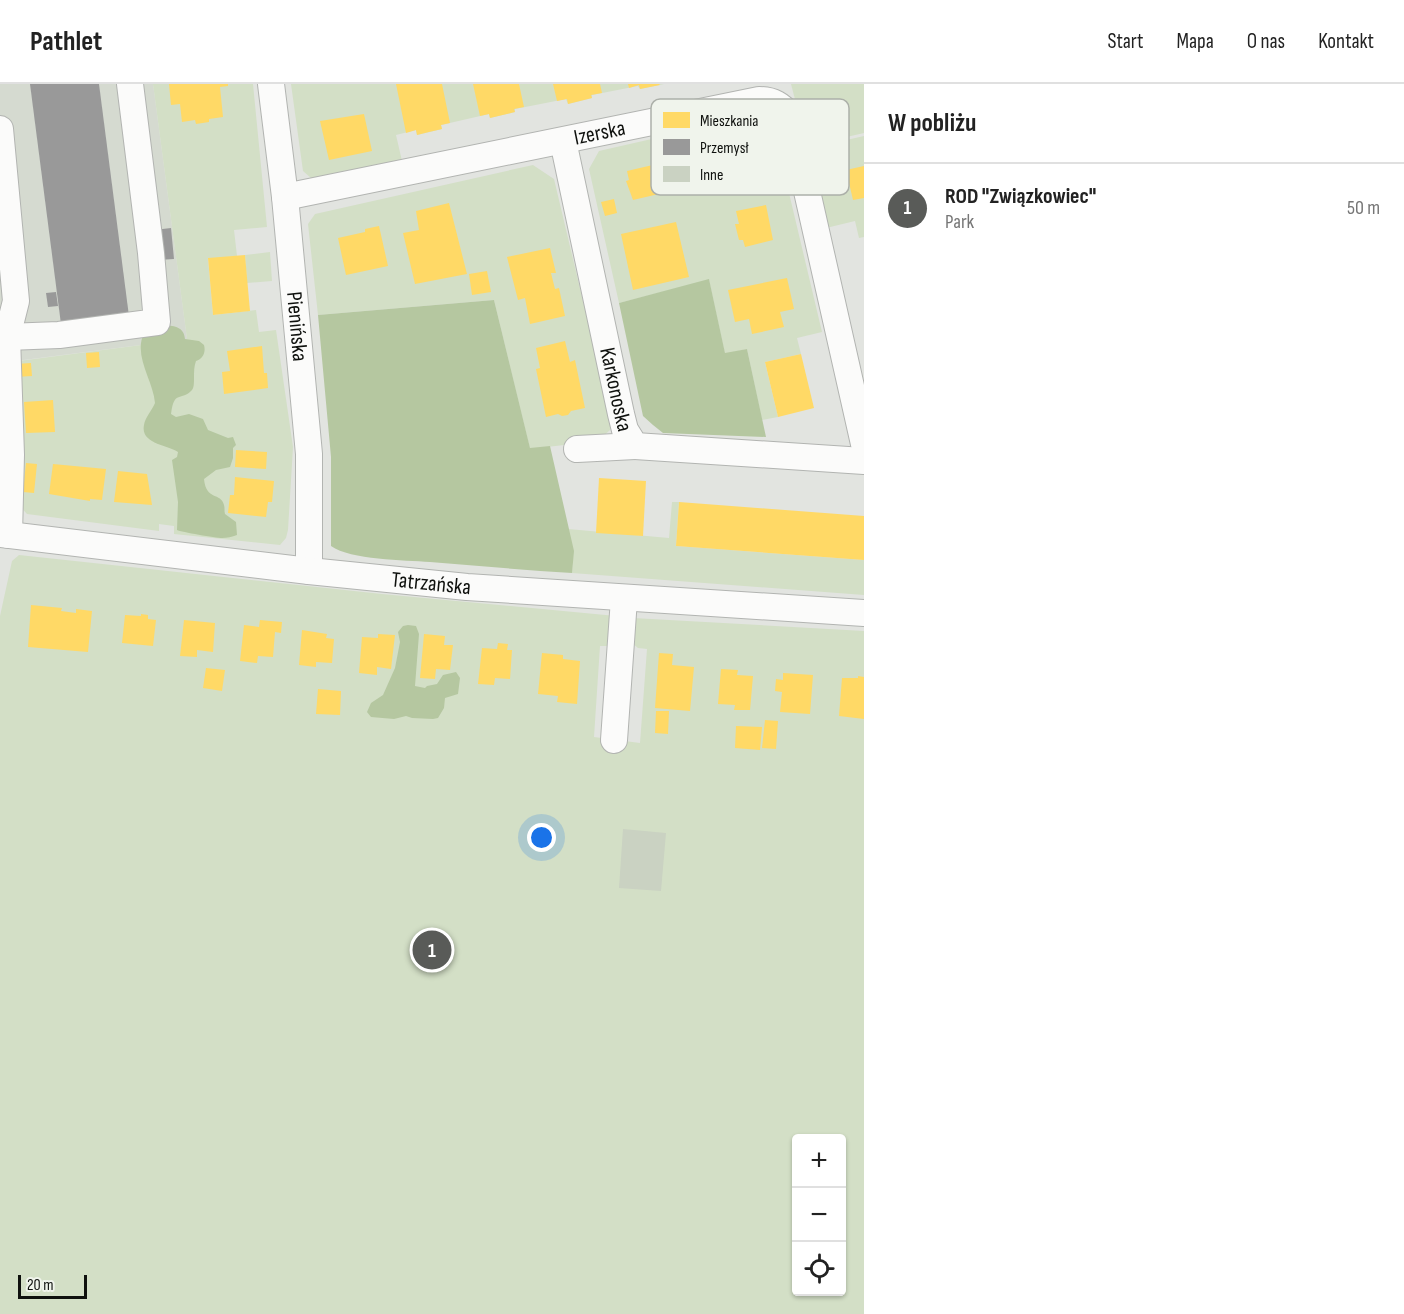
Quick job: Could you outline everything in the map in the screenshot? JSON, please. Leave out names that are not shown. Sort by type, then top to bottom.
[{"type":"street","points":[[7,336],[59,335],[157,322],[150,241],[130,84]]},
{"type":"street","name":"Pienińska","points":[[271,84],[285,197],[309,454],[309,571]]},
{"type":"street","name":"Izerska","points":[[285,197],[651,123]]},
{"type":"street","points":[[0,129],[16,301],[7,336],[11,455],[4,534]]},
{"type":"street","name":"Karkonoska","points":[[563,141],[621,414],[625,430],[635,446],[864,461]]},
{"type":"street","name":"Izerska","points":[[808,195],[864,444]]},
{"type":"street","points":[[577,449],[635,446]]},
{"type":"street","name":"Tatrzańska","points":[[4,534],[309,571],[466,587],[864,613]]},
{"type":"street","points":[[614,740],[624,598]]},
{"type":"shaded area","points":[[0,84],[153,84],[187,339],[0,363]]},
{"type":"green space","points":[[153,84],[253,84],[267,227],[234,230],[237,256],[208,259],[213,315],[256,310],[259,332],[276,330],[293,447],[288,530],[286,538],[280,545],[174,534],[174,526],[159,524],[159,531],[27,514],[18,504],[11,362],[187,339]]},
{"type":"green space","points":[[291,84],[664,84],[640,89],[638,86],[592,95],[592,98],[568,104],[566,99],[515,109],[515,112],[490,118],[489,114],[441,125],[442,129],[417,135],[416,130],[396,135],[402,161],[311,178],[303,171]]},
{"type":"green space","points":[[791,84],[864,84],[864,133],[849,136],[849,99],[795,99]]},
{"type":"green space","points":[[864,136],[864,237],[859,238],[855,221],[826,228],[818,195],[849,195],[849,139]]},
{"type":"green space","points":[[651,139],[651,195],[789,195],[822,332],[797,338],[801,354],[765,362],[778,417],[762,420],[747,349],[725,354],[709,280],[619,303],[589,169],[599,151]]},
{"type":"green space","points":[[533,165],[554,179],[611,419],[610,430],[598,441],[530,449],[494,300],[318,315],[308,224],[315,214]]},
{"type":"green space","points":[[270,252],[272,281],[247,283],[245,255]]},
{"type":"green space","points":[[709,279],[725,353],[747,349],[766,437],[663,433],[643,416],[619,303]]},
{"type":"green space","points":[[494,300],[530,448],[550,446],[574,551],[572,573],[378,559],[340,551],[331,546],[331,457],[318,315]]},
{"type":"green space","points":[[165,325],[178,328],[183,332],[185,339],[199,341],[204,345],[203,355],[196,361],[193,388],[174,401],[171,414],[176,417],[189,414],[203,419],[208,430],[228,438],[233,437],[236,445],[233,448],[230,467],[216,470],[204,479],[208,491],[222,501],[225,514],[236,522],[237,535],[235,536],[219,538],[177,530],[178,502],[172,460],[177,457],[178,452],[150,440],[144,431],[145,422],[155,403],[142,359],[141,342],[144,333]]},
{"type":"green space","points":[[672,502],[679,502],[676,546],[864,560],[864,595],[572,573],[573,551],[568,529],[669,538]]},
{"type":"green space","points":[[19,555],[382,594],[616,616],[608,646],[600,646],[594,737],[640,743],[647,649],[638,648],[632,643],[633,618],[864,631],[864,1314],[0,1314],[0,616],[12,561]]},
{"type":"green space","points":[[403,626],[416,626],[419,634],[415,686],[425,688],[437,684],[443,675],[456,672],[460,678],[458,694],[445,698],[444,708],[438,718],[371,717],[367,712],[371,703],[383,695],[395,668],[400,642],[398,632]]},
{"type":"building: Mieszkania","points":[[169,84],[228,84],[228,86],[220,87],[223,117],[196,124],[195,120],[182,122],[180,104],[171,105]]},
{"type":"building: Mieszkania","points":[[396,84],[442,84],[450,123],[441,125],[442,129],[417,135],[416,130],[406,133]]},
{"type":"building: Mieszkania","points":[[473,84],[519,84],[524,107],[514,109],[515,112],[490,118],[489,114],[480,116]]},
{"type":"building: Mieszkania","points":[[553,84],[600,84],[602,93],[568,104],[567,99],[557,101]]},
{"type":"building: Mieszkania","points":[[628,84],[660,85],[640,89],[639,85],[629,88]]},
{"type":"building: Mieszkania","points":[[364,114],[372,151],[329,160],[320,121]]},
{"type":"building: Mieszkania","points":[[651,165],[651,195],[654,195],[633,200],[626,181],[629,180],[627,171]]},
{"type":"building: Mieszkania","points":[[864,166],[864,198],[853,200],[849,169]]},
{"type":"building: Mieszkania","points":[[614,199],[617,213],[605,216],[601,202]]},
{"type":"building: Mieszkania","points":[[449,203],[467,274],[415,284],[403,233],[419,230],[416,211]]},
{"type":"building: Mieszkania","points":[[766,205],[773,240],[745,247],[743,240],[739,240],[735,224],[739,224],[736,211]]},
{"type":"building: Mieszkania","points":[[676,222],[689,277],[633,290],[621,234]]},
{"type":"building: Mieszkania","points":[[379,226],[388,266],[346,275],[338,238],[365,232],[365,229]]},
{"type":"building: Mieszkania","points":[[550,248],[556,273],[551,273],[555,289],[559,288],[565,316],[530,324],[525,298],[518,300],[507,257]]},
{"type":"building: Mieszkania","points":[[245,255],[250,311],[213,315],[208,258]]},
{"type":"building: Mieszkania","points":[[487,271],[491,292],[472,295],[469,274]]},
{"type":"building: Mieszkania","points":[[787,278],[794,309],[780,312],[784,327],[752,334],[749,319],[735,322],[728,290]]},
{"type":"building: Mieszkania","points":[[565,341],[570,362],[575,360],[585,408],[571,411],[568,415],[558,414],[546,417],[536,369],[540,368],[536,348]]},
{"type":"building: Mieszkania","points":[[262,346],[264,373],[267,373],[268,388],[224,394],[222,372],[230,371],[227,351]]},
{"type":"building: Mieszkania","points":[[99,352],[100,367],[87,368],[86,353]]},
{"type":"building: Mieszkania","points":[[801,354],[814,408],[778,417],[765,362]]},
{"type":"building: Mieszkania","points":[[31,363],[32,376],[16,377],[15,364]]},
{"type":"building: Mieszkania","points":[[53,400],[55,432],[26,433],[24,402]]},
{"type":"building: Mieszkania","points":[[236,450],[267,452],[266,469],[235,467]]},
{"type":"building: Mieszkania","points":[[26,463],[37,464],[34,493],[23,492]]},
{"type":"building: Mieszkania","points":[[53,464],[106,469],[102,500],[90,499],[90,501],[49,494]]},
{"type":"building: Mieszkania","points":[[118,471],[147,474],[152,505],[114,502]]},
{"type":"building: Mieszkania","points":[[235,477],[274,481],[272,502],[268,502],[266,517],[228,513],[230,495],[234,495]]},
{"type":"building: Mieszkania","points":[[599,478],[646,481],[643,536],[596,533]]},
{"type":"building: Mieszkania","points":[[679,502],[864,516],[864,560],[676,546]]},
{"type":"building: Mieszkania","points":[[31,605],[62,608],[61,611],[76,613],[76,609],[92,611],[88,652],[28,647]]},
{"type":"building: Mieszkania","points":[[141,614],[148,615],[148,619],[156,620],[153,646],[122,643],[125,615],[141,616]]},
{"type":"building: Mieszkania","points":[[184,620],[215,623],[213,652],[197,650],[197,657],[180,656]]},
{"type":"building: Mieszkania","points":[[260,620],[282,622],[281,633],[275,632],[273,657],[258,656],[257,663],[240,661],[244,625],[259,627]]},
{"type":"building: Mieszkania","points":[[302,630],[327,634],[326,638],[334,639],[332,663],[316,662],[316,667],[299,665]]},
{"type":"building: Mieszkania","points":[[378,634],[395,635],[391,669],[377,667],[377,675],[359,673],[362,637],[378,638]]},
{"type":"building: Mieszkania","points":[[424,634],[445,636],[444,645],[453,645],[450,670],[436,669],[435,679],[420,678]]},
{"type":"building: Mieszkania","points":[[498,643],[508,644],[507,650],[512,650],[510,679],[495,678],[494,685],[478,684],[482,648],[497,649]]},
{"type":"building: Mieszkania","points":[[542,653],[563,655],[563,659],[580,661],[577,704],[557,702],[558,696],[538,694]]},
{"type":"building: Mieszkania","points":[[659,653],[673,654],[672,665],[694,667],[690,711],[655,708]]},
{"type":"building: Mieszkania","points":[[206,668],[225,670],[222,691],[203,688]]},
{"type":"building: Mieszkania","points":[[721,669],[738,670],[737,675],[753,676],[750,710],[734,710],[735,705],[718,704]]},
{"type":"building: Mieszkania","points":[[783,673],[813,675],[810,714],[780,712],[782,692],[775,691],[776,679],[783,680]]},
{"type":"building: Mieszkania","points":[[858,676],[864,677],[864,719],[839,716],[842,678],[858,678]]},
{"type":"building: Mieszkania","points":[[318,689],[341,691],[340,715],[316,714]]},
{"type":"building: Mieszkania","points":[[656,711],[669,711],[668,734],[655,733]]},
{"type":"building: Mieszkania","points":[[765,720],[778,721],[776,749],[762,748]]},
{"type":"building: Mieszkania","points":[[736,726],[762,727],[760,750],[735,748]]},
{"type":"building: Przemysł","points":[[30,84],[99,84],[130,324],[62,332]]},
{"type":"building: Przemysł","points":[[171,228],[174,259],[158,260],[154,230]]},
{"type":"building: Przemysł","points":[[56,292],[58,306],[48,307],[46,293]]},
{"type":"building: Inne","points":[[623,829],[666,833],[661,891],[619,888]]},
{"type":"place","name":"ROD \"Związkowiec\"","points":[[432,950]]}]
